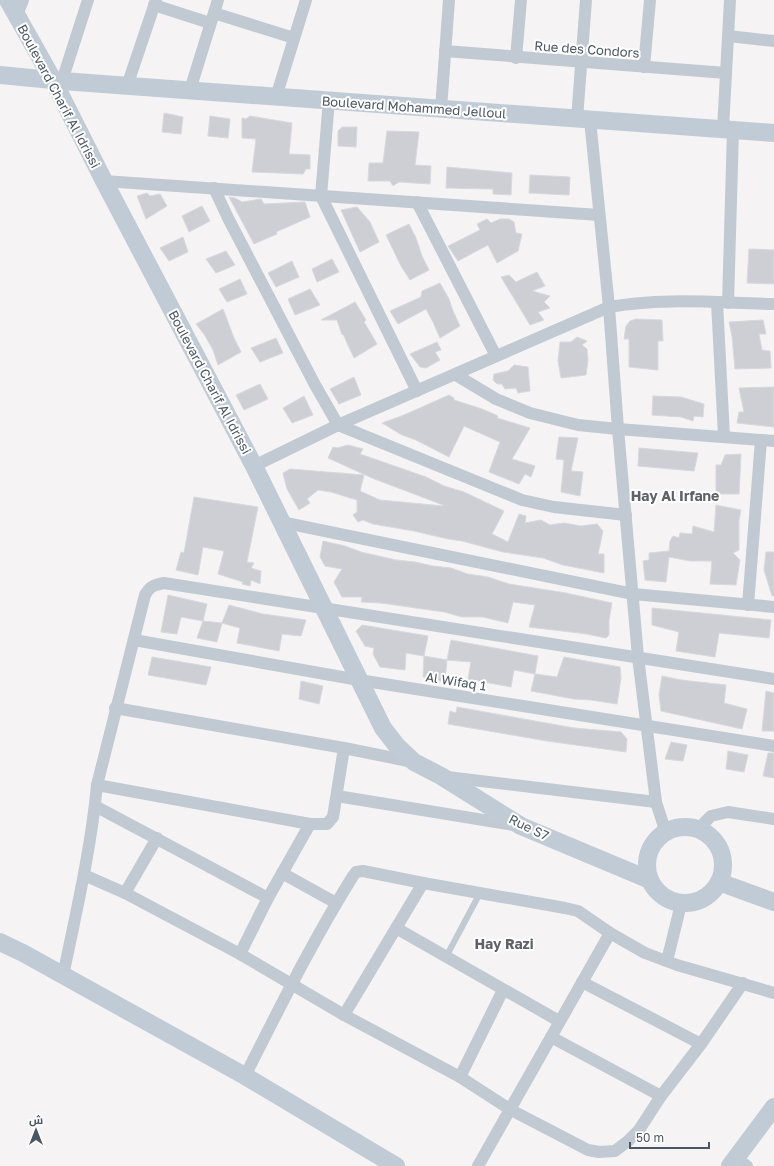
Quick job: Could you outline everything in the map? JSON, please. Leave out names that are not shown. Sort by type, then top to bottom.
[{"type":"street","name":"Boulevard Charif Al Idrissi","points":[[8,0],[20,8],[58,81],[104,181],[254,466],[384,728],[397,746],[414,762]]},
{"type":"street","points":[[58,81],[88,0]]},
{"type":"street","points":[[190,90],[218,0]]},
{"type":"street","points":[[276,96],[306,0]]},
{"type":"street","points":[[441,109],[449,0]]},
{"type":"street","points":[[516,58],[521,0]]},
{"type":"street","points":[[586,0],[580,62],[584,119],[598,215],[609,307],[638,658],[656,802],[666,833]]},
{"type":"street","points":[[644,67],[650,0]]},
{"type":"street","points":[[724,436],[723,302],[728,129],[726,73],[730,0]]},
{"type":"street","points":[[127,86],[155,2],[294,38]]},
{"type":"street","points":[[728,36],[774,41]]},
{"type":"street","name":"Rue des Condors","points":[[445,51],[516,58],[726,73]]},
{"type":"street","name":"Boulevard Mohammed Jelloul","points":[[0,75],[58,81],[774,133]]},
{"type":"street","points":[[329,100],[322,196],[417,391]]},
{"type":"street","points":[[104,181],[598,215]]},
{"type":"street","points":[[214,188],[228,218],[307,369],[338,425],[522,500],[554,507],[626,515]]},
{"type":"street","points":[[417,202],[496,356]]},
{"type":"street","points":[[254,466],[338,425],[456,375],[609,307],[629,303],[668,301],[774,304]]},
{"type":"street","points":[[456,375],[496,399],[530,413],[578,425],[774,441]]},
{"type":"street","points":[[748,605],[761,440]]},
{"type":"street","points":[[281,522],[633,594],[774,607]]},
{"type":"street","points":[[63,976],[84,875],[97,784],[115,708],[145,595],[149,588],[153,585],[164,583],[774,679]]},
{"type":"street","name":"Al Wifaq 1","points":[[134,640],[359,680],[774,746]]},
{"type":"street","points":[[115,708],[344,748],[414,762]]},
{"type":"street","points":[[97,784],[310,824],[327,824],[333,817],[344,748]]},
{"type":"street","name":"Rue S7","points":[[414,762],[441,776],[521,826],[650,880]]},
{"type":"street","points":[[441,776],[656,802]]},
{"type":"street","points":[[337,796],[521,826]]},
{"type":"street","points":[[95,806],[268,898]]},
{"type":"street","points":[[698,829],[711,816],[728,812],[774,819]]},
{"type":"street","points":[[240,954],[268,898],[310,824]]},
{"type":"street","points":[[676,829],[698,829],[709,836],[717,846],[722,857],[723,870],[719,882],[712,892],[702,900],[681,904],[666,898],[656,890],[650,880],[647,869],[648,858],[651,848],[657,839],[666,833],[676,829]]},
{"type":"street","points":[[125,893],[157,838]]},
{"type":"street","points":[[245,1076],[292,984],[336,903],[356,872],[363,871],[578,911],[610,933],[645,953],[774,993]]},
{"type":"street","points":[[282,873],[336,903]]},
{"type":"street","points":[[84,875],[125,893],[240,954],[344,1015],[460,1077],[511,1110],[588,1150],[599,1152],[615,1151],[639,1130],[661,1096],[701,1044],[743,984]]},
{"type":"street","points":[[719,882],[774,902]]},
{"type":"street","points":[[344,1015],[423,883]]},
{"type":"street","points":[[667,961],[681,904]]},
{"type":"street","points":[[396,928],[559,1021]]},
{"type":"street","points":[[478,1166],[610,933]]},
{"type":"street","points":[[0,942],[23,953],[245,1076],[396,1166]]},
{"type":"street","points":[[582,982],[701,1044]]},
{"type":"street","points":[[460,1077],[503,990]]},
{"type":"street","points":[[552,1037],[661,1096]]},
{"type":"street","points":[[738,1163],[774,1107]]},
{"type":"lane","points":[[446,957],[480,893]]},
{"type":"building","points":[[164,113],[183,117],[181,134],[162,132]]},
{"type":"building","points":[[210,116],[230,119],[228,138],[208,136]]},
{"type":"building","points":[[250,116],[292,123],[289,154],[310,155],[310,169],[306,169],[303,174],[252,172],[256,139],[242,138],[242,118],[246,119]]},
{"type":"building","points":[[342,127],[357,127],[356,147],[338,146],[338,131]]},
{"type":"building","points":[[387,131],[419,132],[415,165],[431,166],[430,184],[399,182],[393,186],[390,181],[368,181],[369,163],[383,163]]},
{"type":"building","points":[[447,167],[512,173],[511,195],[493,194],[493,189],[446,188]]},
{"type":"building","points":[[530,175],[570,177],[569,195],[529,193]]},
{"type":"building","points":[[147,193],[150,196],[160,194],[167,206],[146,219],[137,196]]},
{"type":"building","points":[[229,197],[235,198],[242,202],[261,199],[264,204],[305,202],[310,217],[276,232],[277,234],[254,244]]},
{"type":"building","points":[[202,206],[210,221],[189,232],[182,216]]},
{"type":"building","points":[[357,207],[370,222],[379,242],[360,252],[341,210]]},
{"type":"building","points":[[487,219],[491,223],[500,219],[509,219],[514,222],[516,233],[522,234],[518,251],[497,263],[488,245],[458,261],[448,246],[480,230],[477,224]]},
{"type":"building","points":[[409,224],[429,270],[410,280],[401,266],[386,235]]},
{"type":"building","points":[[183,237],[188,252],[169,261],[160,248]]},
{"type":"building","points":[[749,249],[774,250],[774,284],[747,283]]},
{"type":"building","points":[[226,251],[235,265],[216,273],[206,259]]},
{"type":"building","points":[[332,259],[339,272],[317,282],[312,269]]},
{"type":"building","points":[[292,261],[299,277],[276,287],[268,273]]},
{"type":"building","points":[[537,272],[545,286],[532,291],[550,296],[544,302],[550,308],[538,312],[544,320],[530,325],[501,277],[509,275],[516,282]]},
{"type":"building","points":[[240,279],[247,294],[227,302],[219,289]]},
{"type":"building","points":[[440,283],[449,299],[460,326],[440,338],[426,309],[398,324],[390,311],[421,297],[422,291]]},
{"type":"building","points":[[310,289],[320,305],[295,315],[288,299]]},
{"type":"building","points":[[355,302],[366,320],[364,322],[377,344],[354,358],[343,334],[342,335],[337,320],[321,320]]},
{"type":"building","points":[[223,309],[241,352],[218,365],[213,350],[204,334],[196,324]]},
{"type":"building","points":[[636,319],[662,320],[663,341],[658,341],[658,370],[629,367],[629,339],[624,339],[626,326],[630,321]]},
{"type":"building","points":[[763,320],[766,334],[759,334],[762,350],[770,351],[771,368],[735,369],[732,336],[729,322]]},
{"type":"building","points":[[577,337],[587,341],[582,345],[587,349],[588,360],[586,375],[561,378],[558,361],[560,342],[571,342]]},
{"type":"building","points":[[276,338],[283,353],[260,362],[251,348]]},
{"type":"building","points":[[437,342],[441,350],[435,352],[440,360],[426,368],[420,367],[410,354]]},
{"type":"building","points":[[514,365],[528,367],[530,391],[518,393],[516,388],[505,389],[502,384],[497,384],[493,380],[494,374],[508,371]]},
{"type":"building","points":[[354,377],[361,395],[339,404],[330,389]]},
{"type":"building","points":[[260,384],[268,399],[244,410],[236,395]]},
{"type":"building","points":[[774,387],[774,427],[737,423],[739,412],[744,412],[739,388]]},
{"type":"building","points":[[449,395],[454,398],[454,400],[482,409],[498,416],[497,418],[530,428],[512,459],[535,466],[531,477],[525,474],[519,484],[489,472],[500,442],[464,426],[449,457],[416,440],[402,435],[382,423]]},
{"type":"building","points":[[304,396],[313,415],[292,423],[283,408]]},
{"type":"building","points":[[653,396],[681,397],[704,404],[703,417],[694,416],[693,421],[681,417],[652,415]]},
{"type":"building","points":[[559,437],[578,438],[571,471],[583,472],[580,496],[561,492],[564,460],[556,459]]},
{"type":"building","points":[[348,445],[363,449],[360,454],[426,477],[444,486],[464,492],[504,511],[492,534],[508,542],[519,514],[526,516],[525,523],[541,520],[550,525],[564,523],[581,526],[597,524],[603,531],[598,554],[604,554],[604,573],[563,565],[543,558],[503,552],[462,541],[373,524],[363,520],[358,522],[353,515],[357,512],[357,500],[331,492],[318,490],[307,499],[310,503],[299,510],[287,489],[283,473],[290,469],[364,475],[360,491],[380,500],[443,506],[372,478],[328,458],[333,447],[337,448]]},
{"type":"building","points":[[639,448],[698,453],[694,471],[638,466]]},
{"type":"building","points":[[741,454],[739,494],[716,494],[716,465],[721,465],[725,455]]},
{"type":"building","points":[[194,497],[258,507],[247,562],[254,563],[251,568],[261,571],[260,584],[251,580],[250,586],[242,584],[243,582],[218,574],[224,551],[203,547],[198,575],[176,570],[181,552],[184,553]]},
{"type":"building","points":[[716,505],[741,510],[739,520],[739,550],[733,553],[740,560],[736,585],[710,584],[712,561],[690,561],[669,557],[666,582],[645,580],[643,561],[649,560],[649,553],[669,551],[670,541],[673,536],[679,538],[680,533],[692,534],[693,526],[714,532]]},
{"type":"building","points":[[323,541],[396,560],[451,568],[468,574],[488,577],[509,584],[566,593],[612,603],[609,620],[609,635],[606,638],[587,634],[529,627],[535,605],[513,602],[508,623],[483,617],[462,617],[444,612],[381,603],[361,602],[362,597],[342,597],[334,582],[342,569],[325,566],[320,557]]},
{"type":"building","points":[[766,552],[774,552],[774,596],[772,596],[764,570]]},
{"type":"building","points":[[168,595],[207,604],[203,621],[181,617],[177,634],[161,632]]},
{"type":"building","points":[[229,605],[263,614],[306,620],[301,636],[282,634],[279,651],[237,643],[240,628],[222,623]]},
{"type":"building","points":[[652,608],[771,620],[769,638],[719,633],[715,657],[676,651],[679,632],[652,625]]},
{"type":"building","points":[[203,621],[222,623],[217,642],[197,638]]},
{"type":"building","points":[[362,625],[428,636],[424,656],[406,653],[405,670],[380,667],[373,654],[374,648],[365,646],[356,631]]},
{"type":"building","points":[[451,640],[538,656],[535,674],[514,670],[511,687],[468,679],[471,662],[447,660]]},
{"type":"building","points":[[424,656],[447,660],[445,682],[423,677]]},
{"type":"building","points":[[152,657],[211,667],[206,685],[148,675]]},
{"type":"building","points":[[564,657],[620,667],[621,678],[617,704],[574,699],[531,691],[535,674],[557,677]]},
{"type":"building","points":[[662,676],[681,680],[726,685],[724,703],[747,709],[742,729],[661,711],[659,695]]},
{"type":"building","points":[[301,681],[323,686],[319,704],[299,699]]},
{"type":"building","points":[[766,691],[774,693],[774,731],[762,731]]},
{"type":"building","points":[[457,707],[574,728],[621,732],[627,739],[626,752],[547,741],[448,724],[450,711],[456,713]]},
{"type":"building","points":[[671,742],[687,745],[683,761],[665,759]]},
{"type":"building","points":[[728,751],[748,755],[744,772],[726,769]]},
{"type":"building","points":[[768,753],[774,753],[774,778],[763,776]]},
{"type":"district","name":"Hay Al Irfane","points":[[675,495]]},
{"type":"district","name":"Hay Razi","points":[[504,943]]}]
